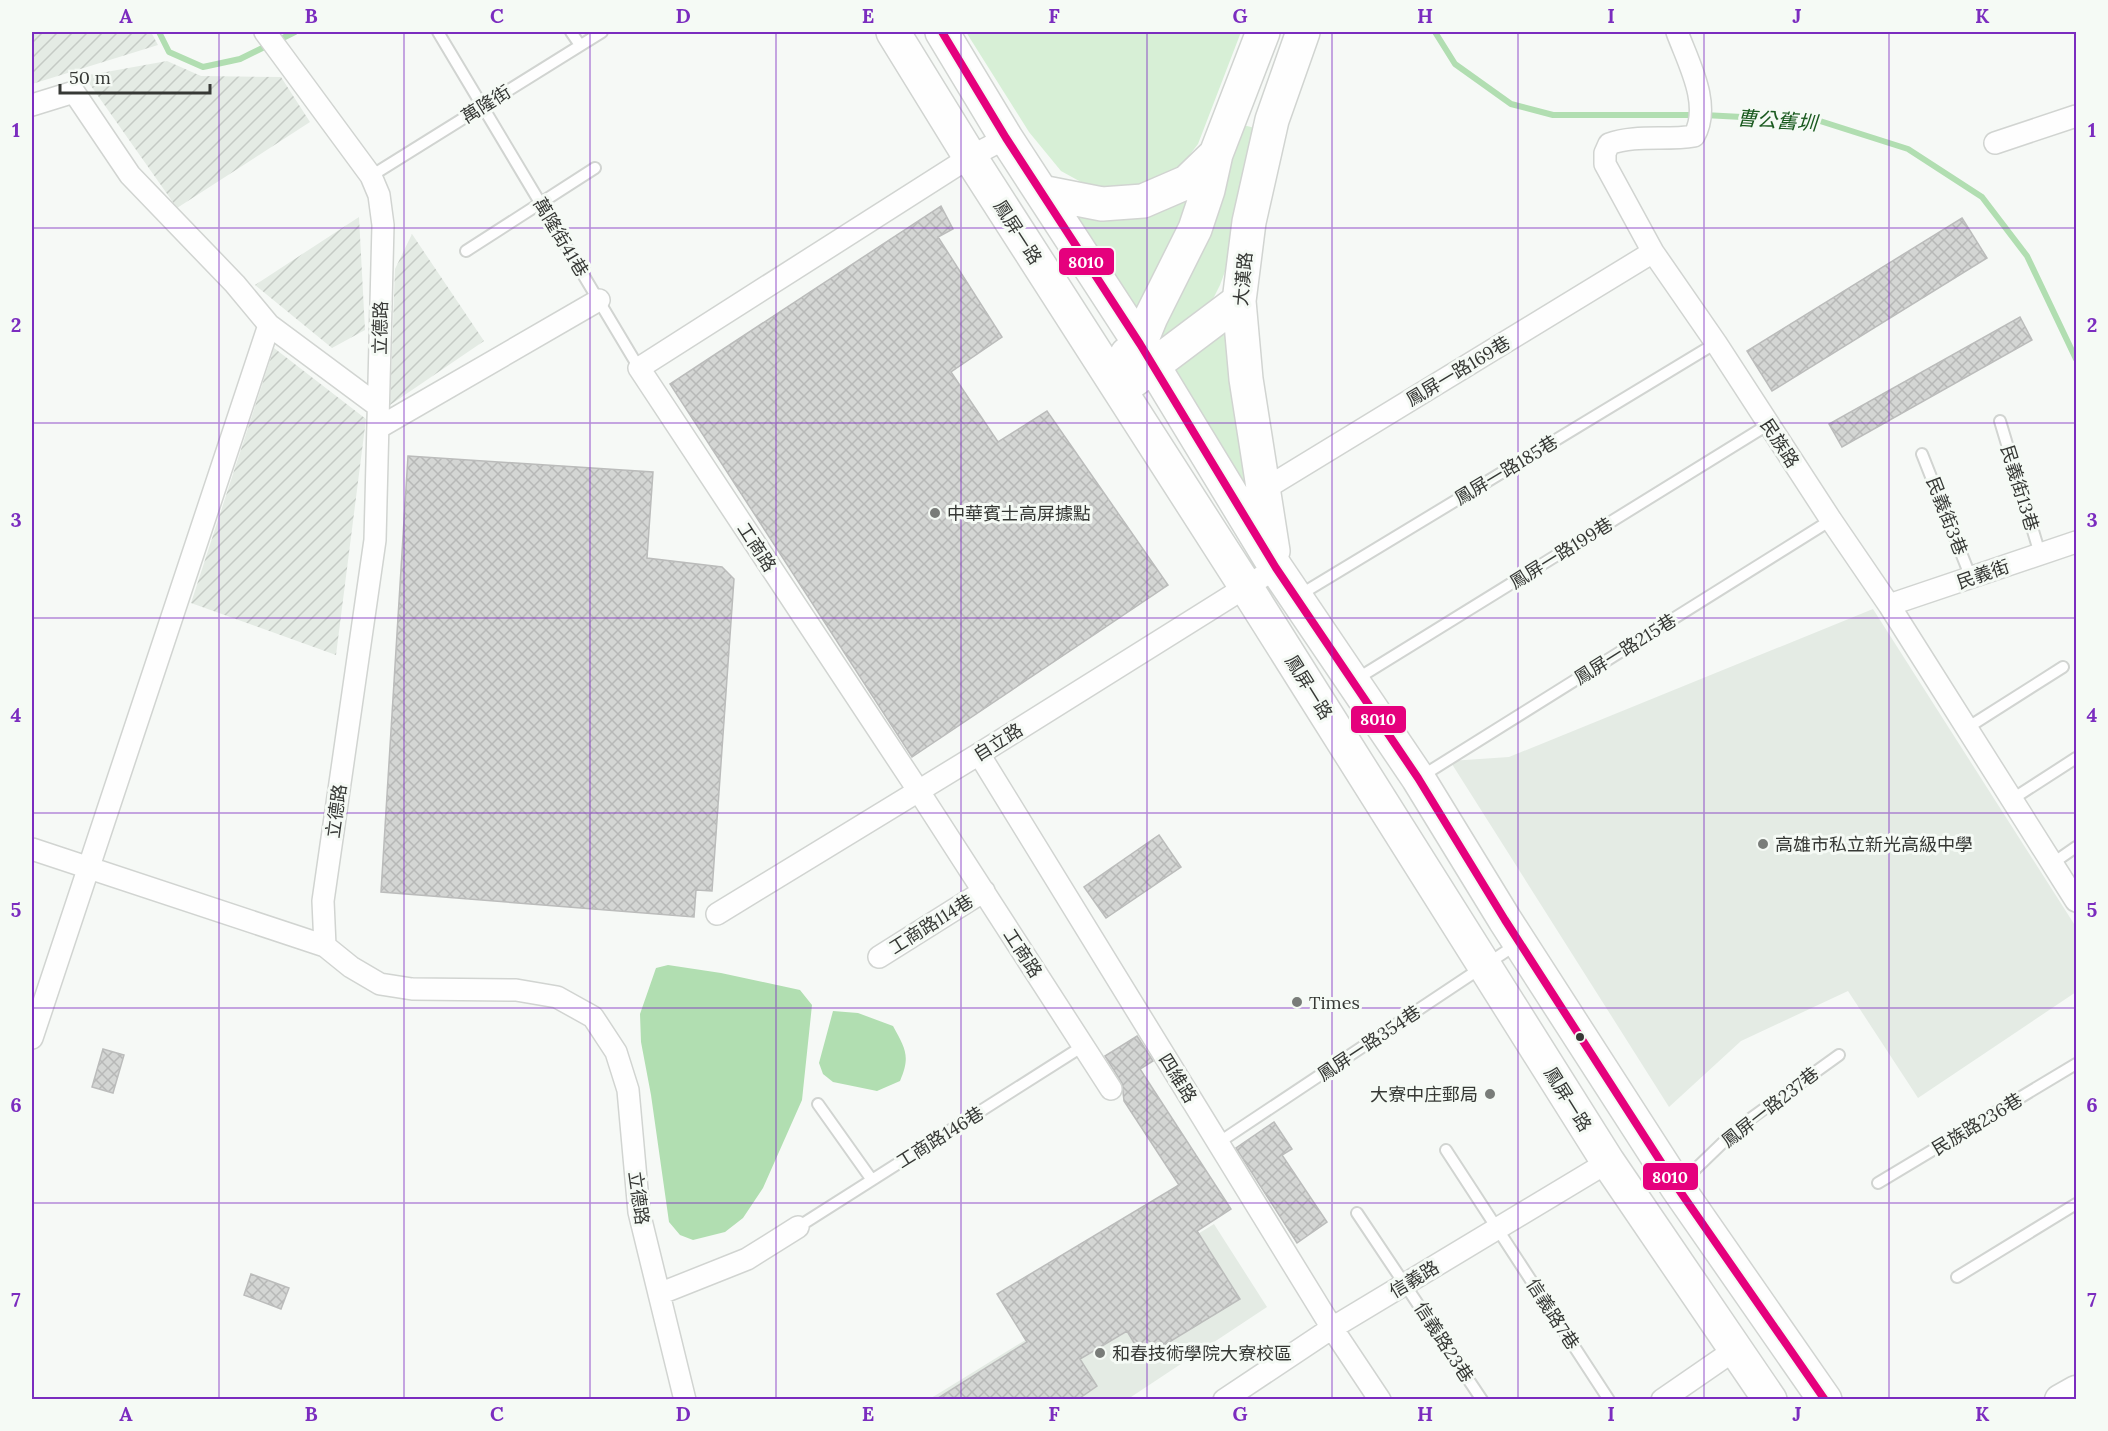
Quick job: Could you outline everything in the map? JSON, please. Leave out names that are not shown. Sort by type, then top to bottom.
[{"type":"main road","name":"鳳屏一路","points":[[893,32],[970,158],[1246,587],[1608,1162],[1770,1400]]},
{"type":"main road","points":[[942,32],[1276,568],[1418,778],[1677,1187],[1825,1400]]},
{"type":"main road","points":[[1146,356],[1151,317],[1195,229],[1208,190],[1216,154],[1263,32]]},
{"type":"main road","name":"大漢路","points":[[1276,568],[1246,379],[1239,301],[1249,222],[1269,132],[1303,32]]},
{"type":"main road","points":[[1041,192],[1102,204],[1143,201],[1187,182],[1216,154]]},
{"type":"main road","points":[[1113,379],[1146,356],[1239,301]]},
{"type":"street","name":"民族路","points":[[1677,32],[1700,106],[1700,126],[1694,136],[1620,140],[1610,144],[1605,153],[1605,164],[1653,252],[1716,343],[1889,606],[2076,901]]},
{"type":"street","name":"立德路","points":[[266,33],[371,176],[379,195],[383,225],[375,540],[324,901],[325,946],[351,967],[380,984],[412,989],[516,990],[558,997],[593,1017],[616,1052],[628,1090],[639,1212],[685,1400]]},
{"type":"street","points":[[32,105],[74,92],[130,175],[235,284],[269,325],[378,406]]},
{"type":"street","points":[[1995,143],[2076,116]]},
{"type":"street","points":[[639,368],[970,158],[1006,138]]},
{"type":"street","name":"鳳屏一路169巷","points":[[1263,490],[1653,252]]},
{"type":"street","points":[[378,428],[599,300]]},
{"type":"street","points":[[32,1038],[269,325]]},
{"type":"street","name":"工商路","points":[[639,368],[918,790],[1111,1089]]},
{"type":"street","name":"民義街","points":[[1889,606],[2076,542]]},
{"type":"street","name":"自立路","points":[[717,914],[979,754],[1276,568]]},
{"type":"street","name":"四維路","points":[[979,754],[1332,1328],[1380,1400]]},
{"type":"street","points":[[32,849],[325,946]]},
{"type":"street","name":"工商路114巷","points":[[879,957],[984,891]]},
{"type":"street","name":"信義路","points":[[1224,1400],[1332,1328],[1608,1162]]},
{"type":"street","points":[[659,1294],[747,1259],[798,1227]]},
{"type":"street","points":[[1662,1400],[1736,1349]]},
{"type":"street","points":[[2060,1400],[2076,1390]]},
{"type":"lane","name":"萬隆街41巷","points":[[438,32],[639,368]]},
{"type":"lane","points":[[571,32],[580,45]]},
{"type":"lane","name":"萬隆街","points":[[371,176],[602,32]]},
{"type":"lane","points":[[466,250],[595,168]]},
{"type":"lane","name":"鳳屏一路185巷","points":[[1296,597],[1716,343]]},
{"type":"lane","name":"民義街13巷","points":[[2000,421],[2040,554]]},
{"type":"lane","name":"鳳屏一路199巷","points":[[1353,682],[1768,424]]},
{"type":"lane","name":"民義街3巷","points":[[1922,454],[1971,578]]},
{"type":"lane","name":"鳳屏一路215巷","points":[[1418,778],[1831,520]]},
{"type":"lane","points":[[1968,728],[2063,667]]},
{"type":"lane","points":[[2012,800],[2076,758]]},
{"type":"lane","points":[[2052,863],[2076,847]]},
{"type":"lane","name":"鳳屏一路354巷","points":[[1218,1143],[1520,942]]},
{"type":"lane","name":"工商路146巷","points":[[798,1227],[1083,1047]]},
{"type":"lane","name":"鳳屏一路237巷","points":[[1677,1187],[1739,1127],[1839,1055]]},
{"type":"lane","name":"民族路236巷","points":[[1878,1183],[2076,1064]]},
{"type":"lane","points":[[818,1104],[872,1180]]},
{"type":"lane","name":"信義路7巷","points":[[1446,1150],[1609,1400]]},
{"type":"lane","points":[[1957,1277],[2076,1204]]},
{"type":"lane","name":"信義路23巷","points":[[1357,1213],[1482,1400]]},
{"type":"shaded area","points":[[32,32],[151,32],[158,45],[32,84]]},
{"type":"shaded area","points":[[966,32],[1241,32],[1198,144],[1179,169],[1145,186],[1108,190],[1081,182],[1061,171],[1029,132]]},
{"type":"shaded area","points":[[167,61],[201,76],[281,77],[310,122],[177,208],[84,76]]},
{"type":"shaded area","points":[[1243,125],[1255,128],[1227,266],[1220,285],[1212,301],[1158,353],[1159,332],[1219,205]]},
{"type":"shaded area","points":[[1197,187],[1188,213],[1135,318],[1061,205]]},
{"type":"shaded area","points":[[359,217],[365,330],[332,348],[255,285]]},
{"type":"shaded area","points":[[412,234],[484,341],[390,405],[395,269]]},
{"type":"shaded area","points":[[1229,325],[1247,487],[1247,494],[1169,374]]},
{"type":"shaded area","points":[[274,348],[366,419],[336,655],[191,603]]},
{"type":"shaded area","name":"高雄市私立新光高級中學","points":[[1873,609],[2076,927],[2076,992],[1918,1098],[1848,991],[1741,1041],[1669,1107],[1450,761],[1509,757]]},
{"type":"shaded area","points":[[668,965],[721,973],[800,990],[812,1005],[802,1100],[763,1188],[743,1218],[725,1232],[693,1240],[680,1235],[669,1222],[641,1042],[640,1014],[656,968]]},
{"type":"shaded area","points":[[833,1011],[858,1013],[893,1026],[901,1040],[906,1058],[900,1081],[877,1091],[833,1082],[823,1074],[819,1063]]},
{"type":"shaded area","name":"和春技術學院大寮校區","points":[[1214,1224],[1267,1307],[1128,1399],[928,1400]]},
{"type":"building","name":"中華賓士高屏據點","points":[[941,206],[953,229],[938,237],[1002,337],[951,372],[998,442],[1047,411],[1168,585],[912,757],[670,384]]},
{"type":"building","points":[[1962,218],[1987,258],[1772,391],[1747,351]]},
{"type":"building","points":[[2020,317],[2032,340],[1842,447],[1829,424]]},
{"type":"building","points":[[408,456],[653,472],[647,558],[722,567],[734,579],[712,891],[696,890],[694,917],[381,892]]},
{"type":"building","points":[[1159,835],[1181,867],[1106,918],[1084,887]]},
{"type":"building","points":[[1137,1036],[1153,1061],[1140,1069],[1231,1209],[1197,1231],[1240,1299],[1143,1358],[1127,1331],[1080,1359],[1097,1386],[1077,1400],[935,1400],[1027,1342],[997,1294],[1179,1185],[1124,1101],[1122,1083],[1105,1056]]},
{"type":"building","points":[[103,1049],[124,1055],[113,1093],[92,1087]]},
{"type":"building","points":[[1274,1122],[1292,1149],[1282,1155],[1327,1222],[1297,1243],[1236,1148]]},
{"type":"building","points":[[251,1274],[289,1288],[281,1309],[244,1295]]},
{"type":"waterway","name":"曹公舊圳","points":[[159,32],[169,52],[203,67],[240,59],[295,32]]},
{"type":"waterway","name":"曹公舊圳","points":[[1435,32],[1455,64],[1511,104],[1553,115],[1704,115],[1820,121],[1908,149],[1982,197],[2027,256],[2076,359]]},
{"type":"transit line","name":"8010","points":[[942,32],[1006,138],[1140,344],[1276,568],[1418,778],[1505,920],[1677,1187],[1825,1400]]},
{"type":"place","name":"中華賓士高屏據點","points":[[935,513]]},
{"type":"place","name":"高雄市私立新光高級中學","points":[[1763,844]]},
{"type":"place","name":"Times","points":[[1297,1002]]},
{"type":"place","name":"大寮中庄郵局","points":[[1490,1094]]},
{"type":"place","name":"和春技術學院大寮校區","points":[[1100,1353]]}]
